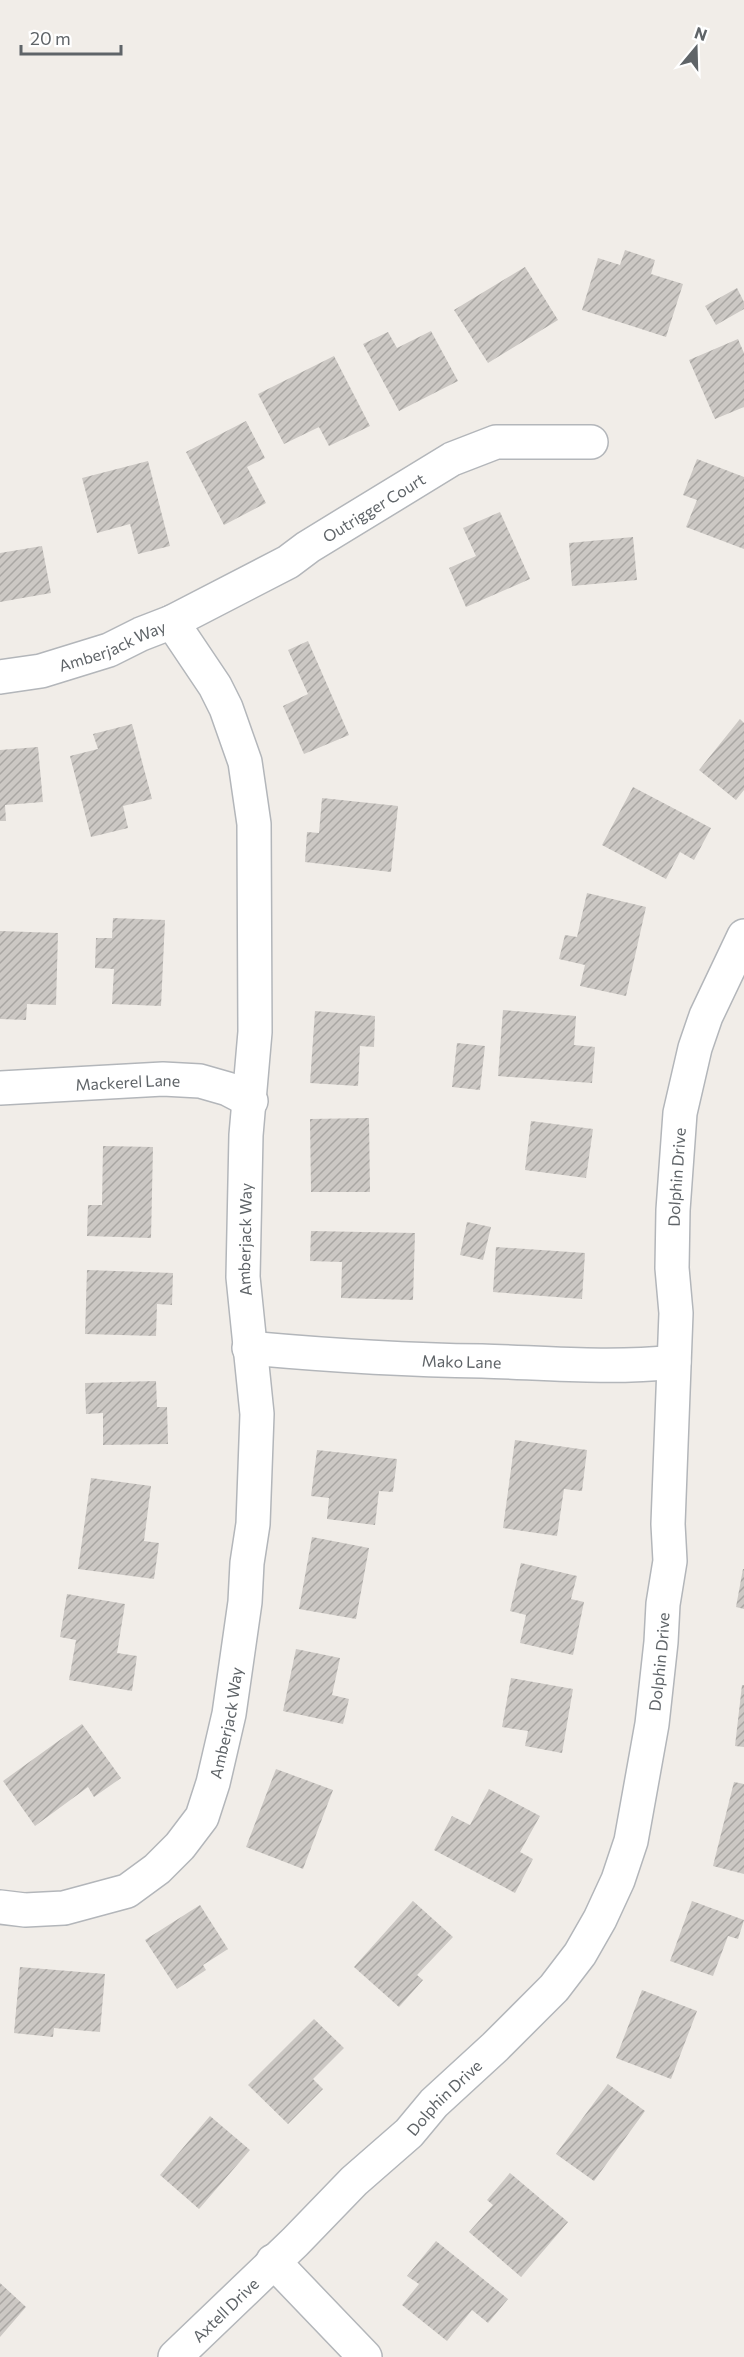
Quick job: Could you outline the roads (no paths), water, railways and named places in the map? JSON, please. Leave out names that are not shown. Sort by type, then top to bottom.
[{"type":"street","name":"Outrigger Court","points":[[172,622],[288,562],[308,547],[452,459],[496,442],[591,442]]},
{"type":"street","name":"Amberjack Way","points":[[0,677],[41,671],[109,650],[172,622],[226,708],[245,762],[254,824],[255,1032],[251,1065],[251,1101],[246,1135],[243,1276],[256,1414],[253,1524],[247,1563],[245,1602],[229,1714],[213,1783],[202,1817],[180,1846],[157,1869],[127,1891],[64,1908],[25,1910],[0,1908]]},
{"type":"street","name":"Dolphin Drive","points":[[273,2261],[354,2181],[408,2133],[434,2103],[554,1988],[580,1954],[600,1919],[618,1880],[631,1841],[652,1724],[663,1604],[670,1561],[668,1524],[676,1312],[672,1268],[673,1210],[680,1113],[695,1048],[706,1016],[744,936]]},
{"type":"street","name":"Mackerel Lane","points":[[0,1088],[163,1079],[200,1081],[228,1089],[251,1101]]},
{"type":"street","name":"Mako Lane","points":[[249,1348],[337,1356],[510,1364],[634,1366],[674,1362]]},
{"type":"street","name":"Axtell Drive","points":[[176,2357],[273,2261]]},
{"type":"street","points":[[273,2261],[365,2357]]}]
